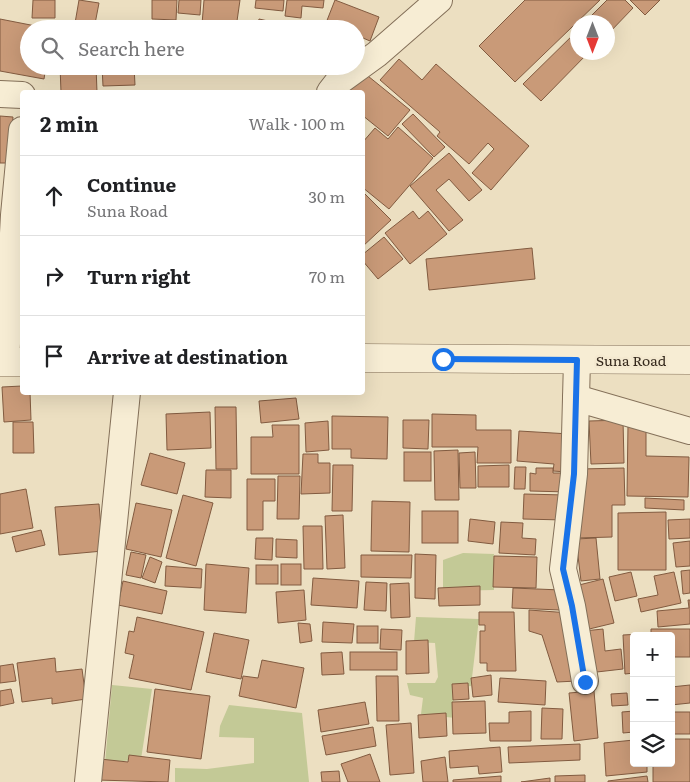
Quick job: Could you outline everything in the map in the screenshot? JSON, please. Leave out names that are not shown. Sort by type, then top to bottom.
[{"type":"street","points":[[365,62],[439,0]]},
{"type":"street","points":[[331,90],[337,82],[347,75]]},
{"type":"street","points":[[0,94],[20,95]]},
{"type":"street","points":[[10,362],[14,215],[20,151]]},
{"type":"street","name":"Suna Road","points":[[365,358],[690,360]]},
{"type":"street","points":[[577,360],[574,474],[563,569],[572,606],[585,682]]},
{"type":"street","points":[[88,782],[127,395]]},
{"type":"street","points":[[576,398],[690,431]]},
{"type":"green space","points":[[463,553],[494,554],[494,590],[443,591],[443,560]]},
{"type":"green space","points":[[416,617],[479,619],[471,686],[452,688],[455,718],[421,714],[423,698],[410,695],[407,683],[435,683],[438,677],[435,643],[414,642]]},
{"type":"green space","points":[[112,685],[152,689],[141,759],[105,763]]},
{"type":"green space","points":[[229,705],[302,713],[309,782],[175,782],[175,768],[207,769],[254,763],[254,738],[219,737],[220,726]]},
{"type":"building","points":[[33,0],[55,0],[55,18],[32,18]]},
{"type":"building","points":[[79,0],[99,3],[96,20],[76,20]]},
{"type":"building","points":[[152,0],[177,0],[176,20],[152,19]]},
{"type":"building","points":[[179,0],[201,0],[200,15],[178,13]]},
{"type":"building","points":[[204,0],[240,0],[237,20],[202,20]]},
{"type":"building","points":[[256,0],[284,0],[283,11],[255,8]]},
{"type":"building","points":[[287,0],[324,0],[323,8],[302,6],[301,18],[285,16]]},
{"type":"building","points":[[335,0],[379,17],[370,41],[365,39],[365,20],[327,20]]},
{"type":"building","points":[[525,0],[600,0],[584,15],[570,15],[570,29],[515,82],[479,46]]},
{"type":"building","points":[[607,0],[625,0],[633,8],[615,27],[615,15],[592,15]]},
{"type":"building","points":[[630,0],[660,0],[645,15]]},
{"type":"building","points":[[0,19],[20,23],[20,75],[0,71]]},
{"type":"building","points":[[570,38],[570,60],[581,60],[541,101],[523,84]]},
{"type":"building","points":[[399,59],[422,80],[436,64],[529,146],[491,190],[472,173],[494,149],[488,143],[469,164],[437,136],[440,132],[380,80]]},
{"type":"building","points":[[365,74],[410,110],[388,136],[365,117],[365,90],[348,90],[360,75]]},
{"type":"building","points":[[22,75],[45,75],[44,79]]},
{"type":"building","points":[[60,75],[96,75],[97,90],[61,90]]},
{"type":"building","points":[[102,75],[134,75],[135,85],[103,86]]},
{"type":"building","points":[[413,114],[445,147],[434,157],[402,124]]},
{"type":"building","points":[[0,116],[13,117],[9,163],[0,163]]},
{"type":"building","points":[[398,127],[433,158],[389,209],[365,189],[365,140],[375,128],[388,139]]},
{"type":"building","points":[[449,153],[482,190],[469,201],[449,179],[436,190],[463,220],[449,231],[410,186]]},
{"type":"building","points":[[365,194],[391,220],[365,244]]},
{"type":"building","points":[[413,211],[419,219],[428,211],[447,234],[410,264],[385,233]]},
{"type":"building","points":[[384,237],[403,259],[378,279],[365,264],[365,253]]},
{"type":"building","points":[[532,248],[535,279],[429,290],[426,259]]},
{"type":"building","points":[[20,386],[20,395],[30,395],[31,420],[4,422],[2,387]]},
{"type":"building","points":[[296,398],[299,419],[261,423],[259,401]]},
{"type":"building","points":[[215,407],[236,407],[237,469],[216,469]]},
{"type":"building","points":[[210,412],[211,448],[167,450],[166,414]]},
{"type":"building","points":[[432,414],[476,415],[476,430],[511,430],[511,463],[477,463],[478,447],[432,447]]},
{"type":"building","points":[[332,416],[388,417],[387,459],[351,458],[351,449],[332,449]]},
{"type":"building","points":[[403,420],[429,420],[428,449],[403,448]]},
{"type":"building","points":[[623,420],[624,463],[591,464],[589,421]]},
{"type":"building","points":[[328,421],[329,450],[306,452],[305,423]]},
{"type":"building","points":[[13,422],[33,422],[34,453],[13,453]]},
{"type":"building","points":[[272,425],[299,425],[299,474],[251,474],[251,437],[273,437]]},
{"type":"building","points":[[628,425],[646,426],[646,456],[689,457],[688,497],[627,496]]},
{"type":"building","points":[[519,431],[570,434],[567,472],[553,471],[554,464],[517,461]]},
{"type":"building","points":[[458,450],[459,500],[435,500],[434,451]]},
{"type":"building","points":[[404,452],[431,452],[431,481],[404,481]]},
{"type":"building","points":[[475,452],[476,488],[460,488],[459,453]]},
{"type":"building","points":[[150,453],[185,463],[177,494],[141,485]]},
{"type":"building","points":[[303,454],[318,454],[318,463],[330,463],[330,493],[301,494]]},
{"type":"building","points":[[333,465],[353,465],[352,511],[332,511]]},
{"type":"building","points":[[509,465],[509,487],[478,487],[478,466]]},
{"type":"building","points":[[515,467],[526,467],[525,489],[514,489]]},
{"type":"building","points":[[536,468],[553,468],[553,473],[568,473],[568,492],[530,491],[530,473],[536,474]]},
{"type":"building","points":[[624,468],[625,505],[612,505],[612,537],[576,538],[580,469]]},
{"type":"building","points":[[206,470],[231,470],[231,498],[205,497]]},
{"type":"building","points":[[278,476],[300,476],[299,519],[277,519]]},
{"type":"building","points":[[247,479],[275,479],[275,501],[263,501],[263,530],[247,530]]},
{"type":"building","points":[[26,489],[33,528],[0,534],[0,494]]},
{"type":"building","points":[[524,494],[565,495],[564,520],[523,519]]},
{"type":"building","points":[[183,495],[213,503],[196,566],[166,558]]},
{"type":"building","points":[[645,498],[684,500],[684,510],[645,508]]},
{"type":"building","points":[[372,501],[410,502],[409,552],[371,551]]},
{"type":"building","points":[[136,503],[172,510],[161,557],[126,549]]},
{"type":"building","points":[[99,504],[103,551],[59,555],[55,507]]},
{"type":"building","points":[[422,511],[458,511],[458,543],[422,543]]},
{"type":"building","points":[[666,512],[666,570],[618,570],[618,513]]},
{"type":"building","points":[[343,515],[345,568],[327,569],[325,516]]},
{"type":"building","points":[[470,519],[495,522],[493,544],[468,541]]},
{"type":"building","points":[[690,519],[690,538],[669,539],[668,520]]},
{"type":"building","points":[[501,522],[523,523],[522,538],[536,539],[535,555],[499,553]]},
{"type":"building","points":[[303,526],[322,526],[323,569],[304,569]]},
{"type":"building","points":[[41,530],[45,545],[16,552],[12,537]]},
{"type":"building","points":[[256,538],[273,538],[272,560],[255,559]]},
{"type":"building","points":[[596,538],[600,579],[581,581],[576,539]]},
{"type":"building","points":[[276,539],[297,540],[297,558],[276,557]]},
{"type":"building","points":[[690,541],[690,566],[676,567],[673,543]]},
{"type":"building","points":[[131,552],[146,555],[141,578],[126,575]]},
{"type":"building","points":[[415,554],[436,555],[435,599],[415,598]]},
{"type":"building","points":[[361,555],[412,555],[411,578],[361,577]]},
{"type":"building","points":[[494,556],[537,557],[536,588],[493,587]]},
{"type":"building","points":[[150,557],[162,562],[155,583],[142,578]]},
{"type":"building","points":[[206,564],[249,568],[246,613],[204,610]]},
{"type":"building","points":[[281,564],[301,564],[301,585],[281,585]]},
{"type":"building","points":[[256,565],[278,565],[278,584],[256,584]]},
{"type":"building","points":[[166,566],[202,569],[201,588],[165,586]]},
{"type":"building","points":[[690,570],[690,593],[683,594],[681,571]]},
{"type":"building","points":[[631,572],[637,596],[615,601],[609,577]]},
{"type":"building","points":[[674,572],[681,603],[641,612],[638,599],[658,595],[654,576]]},
{"type":"building","points":[[313,578],[359,581],[357,608],[311,605]]},
{"type":"building","points":[[603,579],[614,623],[581,631],[575,586]]},
{"type":"building","points":[[123,581],[167,591],[162,614],[118,605]]},
{"type":"building","points":[[366,582],[387,583],[386,611],[364,610]]},
{"type":"building","points":[[409,583],[410,617],[391,618],[390,584]]},
{"type":"building","points":[[480,586],[480,605],[439,606],[438,588]]},
{"type":"building","points":[[513,588],[561,590],[560,610],[512,608]]},
{"type":"building","points":[[304,590],[306,620],[278,623],[276,592]]},
{"type":"building","points":[[688,600],[690,600],[690,624],[658,627],[657,611],[689,608]]},
{"type":"building","points":[[529,610],[570,613],[577,681],[557,682],[542,635],[529,631]]},
{"type":"building","points":[[479,612],[514,612],[516,671],[487,671],[487,663],[480,663],[480,631],[485,631],[485,625],[479,625]]},
{"type":"building","points":[[137,617],[204,632],[191,690],[129,678],[134,655],[125,653],[129,631],[134,632]]},
{"type":"building","points":[[323,622],[354,624],[352,643],[322,642]]},
{"type":"building","points":[[298,623],[310,624],[312,641],[300,643]]},
{"type":"building","points":[[357,626],[378,626],[378,643],[357,643]]},
{"type":"building","points":[[381,629],[402,630],[401,650],[380,649]]},
{"type":"building","points":[[603,629],[605,651],[621,649],[623,669],[588,673],[584,631]]},
{"type":"building","points":[[651,629],[690,629],[690,657],[675,657],[675,632],[651,632]]},
{"type":"building","points":[[214,633],[249,640],[241,679],[206,672]]},
{"type":"building","points":[[623,635],[630,635],[630,673],[625,674]]},
{"type":"building","points":[[428,640],[429,673],[406,674],[406,641]]},
{"type":"building","points":[[342,652],[344,674],[322,675],[321,653]]},
{"type":"building","points":[[350,652],[397,652],[397,670],[350,670]]},
{"type":"building","points":[[55,658],[56,672],[82,669],[86,699],[52,704],[52,698],[22,702],[17,663]]},
{"type":"building","points":[[262,660],[304,668],[296,708],[239,696],[243,676],[258,678]]},
{"type":"building","points":[[13,664],[16,681],[0,683],[0,666]]},
{"type":"building","points":[[491,675],[492,695],[473,697],[471,678]]},
{"type":"building","points":[[376,676],[398,676],[399,721],[377,721]]},
{"type":"building","points":[[500,678],[546,681],[545,705],[498,702]]},
{"type":"building","points":[[468,683],[469,699],[453,700],[452,684]]},
{"type":"building","points":[[690,685],[690,703],[675,705],[675,687]]},
{"type":"building","points":[[11,689],[14,703],[0,706],[0,691]]},
{"type":"building","points":[[155,689],[210,696],[201,759],[147,752]]},
{"type":"building","points":[[594,691],[598,738],[574,741],[569,693]]},
{"type":"building","points":[[627,693],[628,705],[612,706],[611,694]]},
{"type":"building","points":[[485,701],[486,733],[453,734],[452,702]]},
{"type":"building","points":[[365,702],[369,724],[321,732],[318,710]]},
{"type":"building","points":[[542,708],[563,709],[562,739],[541,739]]},
{"type":"building","points":[[531,711],[531,741],[490,741],[489,723],[509,723],[509,712]]},
{"type":"building","points":[[630,711],[630,732],[623,733],[622,712]]},
{"type":"building","points":[[675,712],[690,712],[690,734],[675,734]]},
{"type":"building","points":[[446,713],[447,736],[419,738],[418,715]]},
{"type":"building","points":[[411,723],[414,773],[390,775],[386,725]]},
{"type":"building","points":[[373,727],[376,746],[326,755],[322,736]]},
{"type":"building","points":[[675,739],[690,739],[690,782],[653,782],[653,767],[675,767]]},
{"type":"building","points":[[630,740],[630,767],[647,767],[647,772],[606,776],[604,743]]},
{"type":"building","points":[[580,744],[580,760],[509,763],[508,747]]},
{"type":"building","points":[[500,747],[502,772],[479,774],[478,766],[450,768],[449,751]]},
{"type":"building","points":[[370,754],[380,782],[348,782],[341,764]]},
{"type":"building","points":[[129,755],[170,760],[168,782],[97,780],[100,759],[128,762]]},
{"type":"building","points":[[445,757],[448,782],[423,782],[421,761]]},
{"type":"building","points":[[339,771],[340,782],[322,782],[321,772]]},
{"type":"building","points":[[585,775],[585,782],[555,782],[555,776]]},
{"type":"building","points":[[501,776],[501,782],[453,782],[453,780]]},
{"type":"building","points":[[647,776],[648,782],[608,782],[608,781]]},
{"type":"building","points":[[550,778],[550,782],[521,782]]},
{"type":"route","points":[[443,359],[577,360],[574,474],[563,569],[572,606],[585,682]]}]
